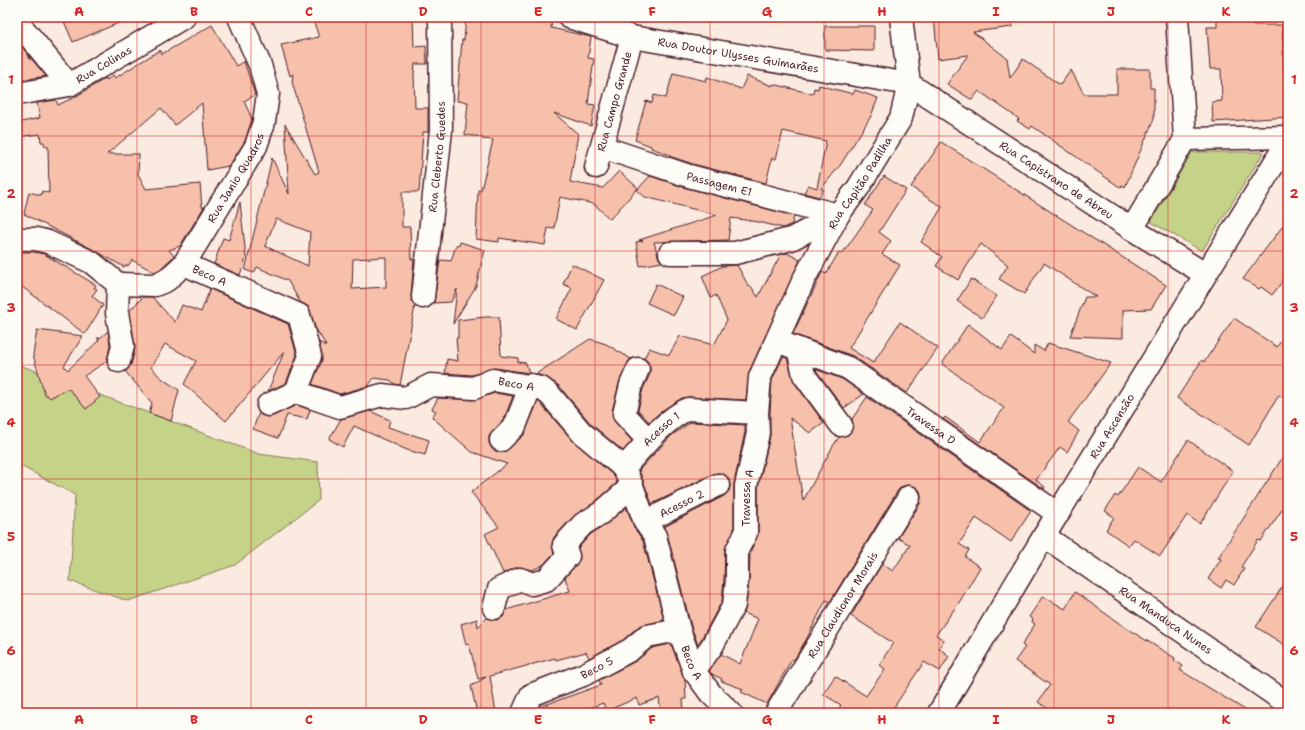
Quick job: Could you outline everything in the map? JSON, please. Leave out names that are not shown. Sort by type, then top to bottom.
[{"type":"street","name":"Rua Colinas","points":[[17,94],[69,85],[184,17]]},
{"type":"street","name":"Rua Janio Quadros","points":[[118,284],[155,285],[167,280],[184,264],[256,146],[264,122],[268,94],[260,65],[239,17]]},
{"type":"street","name":"Rua Cleberto Guedes","points":[[423,297],[441,130],[440,17]]},
{"type":"street","name":"Rua Doutor Ulysses Guimarães","points":[[569,17],[632,37],[910,84]]},
{"type":"street","name":"Rua Capitão Padilha","points":[[777,341],[804,279],[838,215],[858,188],[901,118],[910,84],[901,17]]},
{"type":"street","points":[[1132,229],[1184,139],[1177,17]]},
{"type":"street","points":[[17,21],[69,85]]},
{"type":"street","name":"Rua Campo Grande","points":[[599,157],[632,37]]},
{"type":"street","name":"Rua Capistrano de Abreu","points":[[910,84],[1132,229],[1205,274]]},
{"type":"street","points":[[1184,139],[1288,137]]},
{"type":"street","name":"Rua Ascensão","points":[[939,713],[1044,536],[1288,141]]},
{"type":"street","name":"Passagem E1","points":[[599,157],[689,176],[838,215]]},
{"type":"street","points":[[670,253],[735,253],[791,239],[838,215]]},
{"type":"street","points":[[17,239],[36,239],[55,246],[90,262],[118,284],[117,313],[123,346],[119,361]]},
{"type":"street","name":"Beco A","points":[[184,264],[299,315],[310,356],[296,392],[340,406],[382,395],[406,398],[431,386],[474,388],[494,380],[536,387],[550,395],[582,433],[628,477],[644,522],[655,536],[679,630],[694,671],[711,694],[731,713]]},
{"type":"street","name":"Travessa D","points":[[777,341],[848,368],[1058,514]]},
{"type":"street","name":"Travessa A","points":[[694,671],[712,646],[734,605],[737,580],[737,550],[746,533],[746,486],[758,433],[757,414],[760,377],[777,341]]},
{"type":"street","points":[[798,349],[804,375],[842,425]]},
{"type":"street","points":[[638,369],[631,385],[624,414],[648,440]]},
{"type":"street","points":[[501,440],[515,426],[536,387]]},
{"type":"street","points":[[268,405],[296,392]]},
{"type":"street","name":"Acesso 1","points":[[494,608],[499,589],[520,579],[532,584],[546,580],[568,556],[564,546],[583,524],[601,513],[628,477],[648,440],[678,413],[688,409],[757,414]]},
{"type":"street","name":"Acesso 2","points":[[644,522],[718,485]]},
{"type":"street","name":"Rua Claudionor Morais","points":[[776,713],[910,497]]},
{"type":"street","name":"Rua Manduca Nunes","points":[[1044,536],[1288,704]]},
{"type":"street","name":"Beco 5","points":[[523,713],[530,695],[583,675],[630,650],[647,636],[679,630]]},
{"type":"green space","points":[[1192,152],[1264,152],[1202,251],[1151,222]]},
{"type":"green space","points":[[17,364],[259,454],[318,462],[319,500],[235,565],[128,601],[70,581],[75,495],[17,464]]},
{"type":"building","points":[[62,17],[133,17],[73,42]]},
{"type":"building","points":[[312,17],[413,17],[414,47],[426,46],[427,64],[415,64],[414,73],[415,108],[428,108],[428,132],[423,132],[419,192],[402,192],[402,227],[410,227],[411,259],[414,259],[411,296],[415,306],[400,385],[395,384],[390,380],[374,378],[368,386],[340,394],[312,384],[322,360],[319,342],[326,346],[315,327],[309,307],[300,302],[288,281],[257,267],[254,273],[245,270],[272,158],[289,194],[285,124],[315,174],[319,172],[292,82],[293,74],[290,76],[281,45],[319,37]],"holes":[[[276,219],[310,232],[308,266],[265,246]],[[386,257],[386,287],[352,289],[353,259]]]},
{"type":"building","points":[[466,17],[552,17],[551,28],[591,37],[588,58],[594,59],[588,104],[595,105],[591,126],[554,113],[578,134],[570,182],[603,188],[619,171],[638,188],[610,219],[594,204],[560,197],[554,229],[548,228],[545,245],[499,238],[499,242],[476,239],[478,190],[481,190],[493,140],[465,135],[468,102],[457,101],[462,40],[464,40]]},
{"type":"building","points":[[934,17],[1011,17],[1012,27],[973,32],[1007,58],[1010,78],[1023,59],[1060,85],[1071,70],[1084,94],[1117,94],[1117,69],[1150,69],[1150,88],[1154,88],[1154,119],[1125,187],[1122,185],[1121,188],[1032,126],[1030,129],[1017,121],[1019,119],[979,91],[972,100],[947,84],[968,55],[938,59]]},
{"type":"building","points":[[1217,17],[1252,17],[1253,25],[1282,25],[1284,70],[1288,70],[1288,117],[1213,122],[1212,102],[1222,101],[1221,69],[1210,69],[1207,27],[1217,27]]},
{"type":"building","points":[[212,25],[236,66],[244,61],[255,95],[244,101],[252,119],[245,141],[229,166],[207,170],[202,103],[175,125],[161,108],[107,154],[139,154],[138,174],[146,189],[200,184],[202,207],[204,207],[180,246],[169,250],[174,256],[160,269],[154,272],[132,260],[128,266],[126,265],[124,267],[24,214],[29,192],[41,195],[42,191],[49,193],[48,146],[45,146],[44,142],[41,142],[40,134],[17,137],[17,123],[40,118],[37,103],[56,100],[58,105],[75,97],[106,78],[107,80],[113,75],[115,78],[160,50],[162,54]]},
{"type":"building","points":[[825,26],[874,26],[874,51],[825,50]]},
{"type":"building","points":[[17,41],[26,52],[30,60],[28,55],[46,76],[17,81]]},
{"type":"building","points":[[673,73],[706,81],[707,77],[741,89],[747,76],[772,86],[773,84],[813,94],[814,88],[818,89],[819,85],[853,94],[855,90],[878,98],[871,116],[841,164],[821,189],[824,190],[819,197],[804,193],[808,185],[817,188],[826,141],[783,131],[776,159],[772,158],[766,183],[693,164],[669,156],[670,155],[635,140],[646,101],[652,103],[654,95],[666,98]]},
{"type":"building","points":[[941,142],[1166,285],[1151,309],[1123,310],[1123,338],[1070,336],[1085,297],[1096,297],[1044,263],[1024,294],[999,279],[1008,265],[981,244],[958,280],[936,266],[942,257],[921,242],[942,207],[911,187]]},
{"type":"building","points":[[650,176],[686,188],[794,216],[792,224],[783,228],[759,222],[731,218],[728,240],[654,242],[659,259],[662,262],[640,266],[636,242],[643,241],[639,240],[717,215],[645,197],[637,190]]},
{"type":"building","points":[[884,176],[906,190],[879,232],[891,241],[882,254],[900,265],[849,348],[873,363],[900,322],[938,348],[907,393],[853,356],[793,334],[822,272],[826,274],[839,252],[842,254],[873,210],[865,205]]},
{"type":"building","points":[[240,202],[246,257],[240,275],[214,264],[223,238],[229,240]]},
{"type":"building","points":[[1288,219],[1288,274],[1272,295],[1261,287],[1259,289],[1243,279]]},
{"type":"building","points":[[460,242],[485,250],[476,286],[453,324],[457,289],[451,302],[434,303],[440,260],[451,261],[456,245],[459,246]]},
{"type":"building","points":[[17,252],[34,252],[44,254],[96,285],[94,288],[97,289],[92,296],[103,305],[85,334],[17,283]]},
{"type":"building","points":[[787,253],[800,260],[749,372],[746,400],[689,397],[682,398],[663,410],[649,422],[638,410],[643,389],[650,374],[650,367],[644,359],[649,348],[669,355],[680,336],[714,345],[727,320],[716,295],[711,298],[702,276],[723,266],[737,265],[749,287],[751,286],[758,297],[781,254]]},
{"type":"building","points":[[572,264],[604,280],[577,330],[556,319],[572,288],[563,284]]},
{"type":"building","points":[[971,279],[997,296],[982,318],[957,301]]},
{"type":"building","points":[[656,284],[683,297],[674,315],[647,303]]},
{"type":"building","points":[[210,289],[288,324],[297,355],[286,383],[268,391],[284,352],[226,421],[184,384],[196,361],[165,344],[151,367],[160,377],[179,390],[171,421],[149,413],[152,403],[125,371],[131,365],[135,349],[130,310],[143,297],[152,297],[175,322],[182,305],[201,312]]},
{"type":"building","points":[[499,317],[501,356],[518,358],[518,362],[526,363],[529,373],[495,368],[472,375],[445,373],[447,359],[458,361],[456,338],[458,338],[458,320]]},
{"type":"building","points":[[1234,318],[1277,347],[1288,330],[1288,401],[1279,395],[1249,445],[1177,398],[1202,360],[1204,362]]},
{"type":"building","points":[[968,324],[1002,350],[1011,337],[1034,354],[1034,345],[1044,351],[1048,343],[1111,363],[1068,422],[1079,431],[1067,452],[1060,447],[1036,480],[1045,487],[1044,489],[943,419],[945,417],[980,442],[1004,408],[942,364]]},
{"type":"building","points":[[37,330],[83,336],[64,366],[68,370],[99,340],[97,338],[100,338],[108,331],[110,345],[107,361],[84,376],[100,397],[86,409],[69,389],[50,398],[45,395],[33,355]]},
{"type":"building","points":[[590,339],[606,344],[631,359],[620,380],[612,411],[615,422],[632,441],[623,451],[591,424],[558,385],[548,378],[536,374]]},
{"type":"building","points":[[783,357],[787,358],[794,382],[824,423],[810,433],[790,418],[803,501],[839,437],[848,435],[852,430],[852,419],[867,397],[1031,511],[1011,542],[976,518],[959,544],[969,550],[965,557],[980,567],[960,601],[936,635],[944,640],[939,648],[949,656],[940,671],[924,662],[890,713],[836,713],[841,705],[823,694],[835,676],[866,696],[885,669],[879,665],[893,643],[851,616],[882,564],[893,571],[910,545],[898,538],[920,504],[920,491],[916,487],[910,485],[903,486],[898,490],[830,602],[826,600],[807,638],[794,660],[792,659],[767,704],[741,692],[743,689],[721,681],[722,679],[709,671],[721,654],[740,664],[758,619],[744,613],[749,581],[750,553],[758,533],[758,487],[770,436],[772,380]]},
{"type":"building","points":[[815,369],[842,379],[864,394],[844,408]]},
{"type":"building","points":[[495,393],[513,396],[504,419],[489,436],[489,443],[492,449],[498,452],[505,452],[524,435],[538,401],[573,441],[614,476],[617,483],[594,503],[574,516],[554,537],[552,543],[554,553],[543,565],[532,570],[519,567],[503,573],[485,534],[499,527],[471,492],[507,464],[472,452],[432,417],[436,411],[432,409],[438,398],[473,400]]},
{"type":"building","points":[[297,405],[310,410],[307,419],[287,415],[278,438],[253,429],[259,413],[267,417],[273,416]]},
{"type":"building","points":[[370,411],[390,420],[388,427],[429,440],[425,455],[407,450],[354,426],[343,447],[329,439],[341,419]]},
{"type":"building","points":[[691,422],[745,425],[745,432],[734,483],[734,530],[725,550],[722,601],[698,645],[691,626],[667,533],[664,527],[724,496],[729,491],[729,480],[724,474],[713,474],[652,504],[639,470],[671,436]]},
{"type":"building","points":[[1188,440],[1233,471],[1200,524],[1187,515],[1160,556],[1134,539],[1129,546],[1106,530],[1114,517],[1105,511],[1115,495],[1118,497],[1138,467],[1161,482]]},
{"type":"building","points":[[1288,449],[1288,501],[1261,541],[1258,540],[1241,567],[1244,569],[1234,585],[1226,580],[1221,588],[1208,579],[1221,559],[1218,558]]},
{"type":"building","points":[[626,507],[634,527],[643,541],[664,620],[639,626],[623,640],[589,658],[586,652],[556,660],[555,658],[490,676],[496,713],[477,713],[471,686],[486,677],[478,679],[469,644],[466,645],[461,624],[477,619],[478,627],[487,618],[497,620],[503,617],[506,610],[570,591],[565,578],[580,559],[578,548],[591,534],[609,522]]},
{"type":"building","points":[[1288,578],[1288,647],[1256,627]]},
{"type":"building","points":[[1075,592],[1126,628],[1175,658],[1174,660],[1183,666],[1180,670],[1250,713],[1054,713],[1038,702],[1050,685],[1015,661],[1025,647],[1022,645],[1035,624],[1032,622],[1033,619],[1029,617],[1043,596],[1065,609]]},
{"type":"building","points":[[671,644],[685,680],[686,699],[683,699],[684,713],[661,713],[659,698],[639,705],[637,698],[606,711],[603,703],[575,713],[537,713],[539,707],[601,685],[599,680],[636,661],[652,648]]}]
